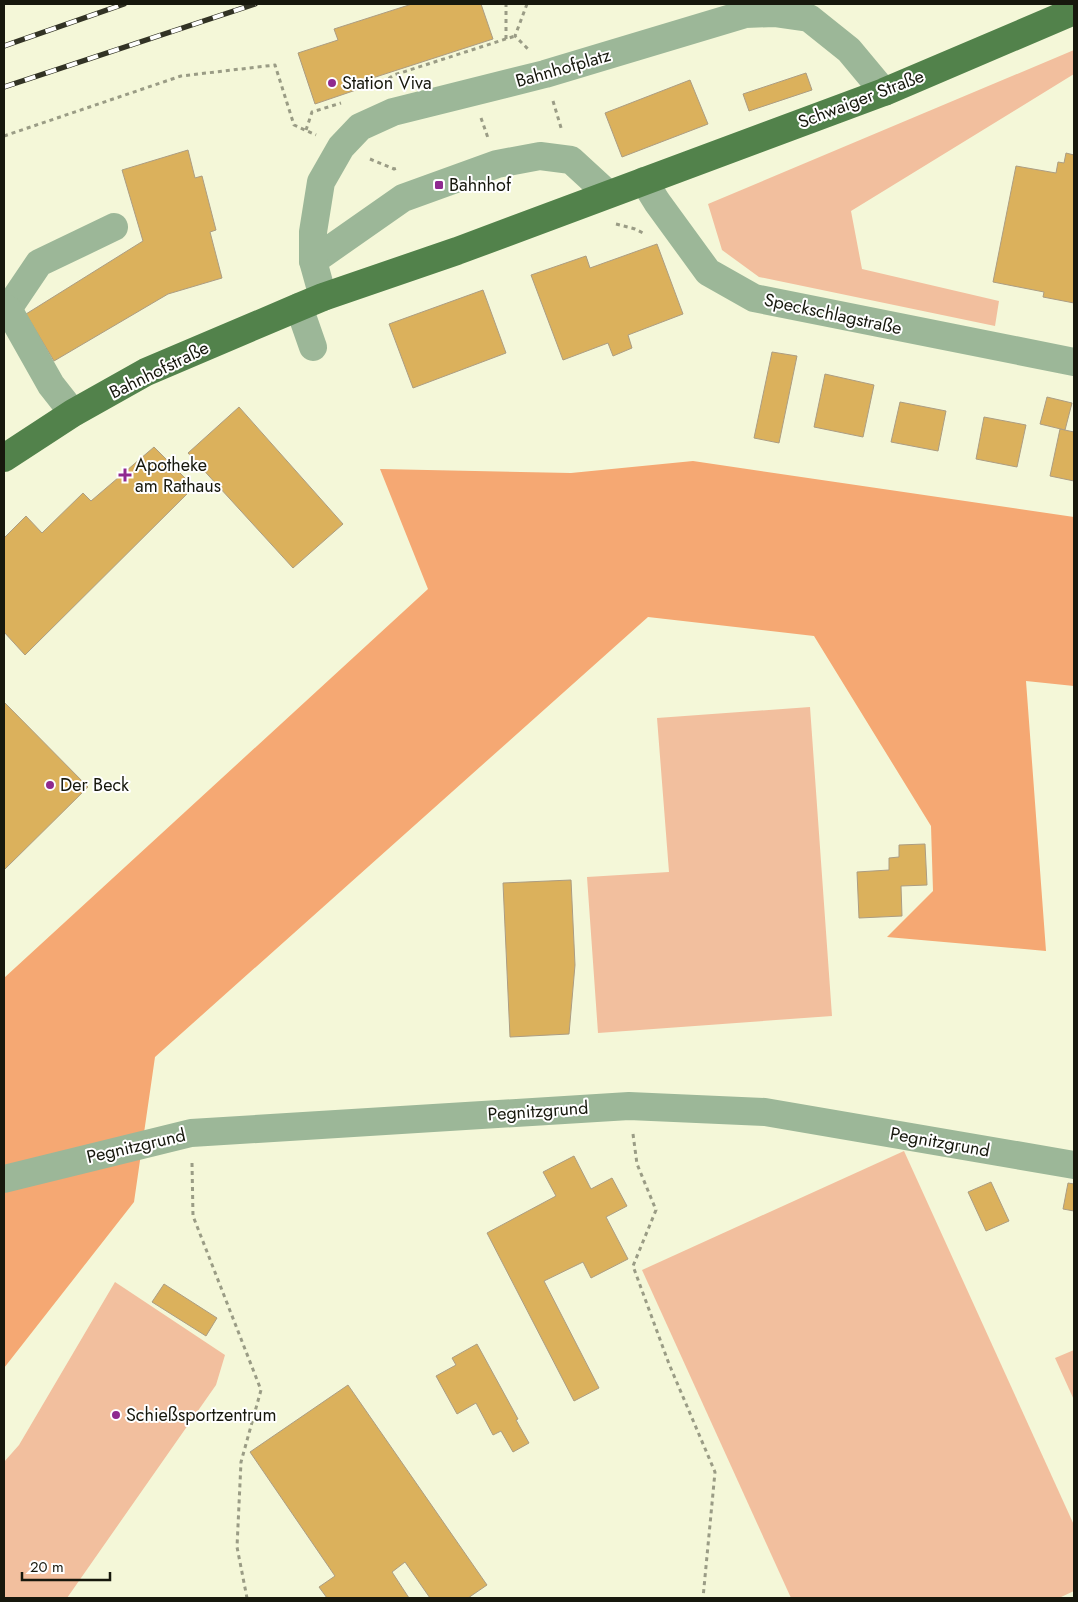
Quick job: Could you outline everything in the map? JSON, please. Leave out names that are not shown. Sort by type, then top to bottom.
[{"type":"main road","name":"Schwaiger Straße","points":[[644,181],[884,92],[1074,11]]},
{"type":"main road","points":[[311,302],[457,251],[644,181]]},
{"type":"main road","name":"Bahnhofstraße","points":[[4,458],[73,413],[146,372],[311,302]]},
{"type":"street","name":"Bahnhofplatz","points":[[313,347],[311,302],[313,232],[321,182],[340,147],[360,127],[393,112],[545,74],[745,14],[810,11],[848,50],[884,92]]},
{"type":"street","points":[[313,261],[403,198],[497,164],[540,156],[571,160],[608,194]]},
{"type":"street","name":"Speckschlagstraße","points":[[644,181],[708,272],[754,298],[1074,362]]},
{"type":"street","points":[[73,413],[51,385],[6,309],[39,263],[114,227]]},
{"type":"street","name":"Pegnitzgrund","points":[[4,1178],[192,1132],[628,1106],[765,1112],[1074,1165]]},
{"type":"path","points":[[506,4],[506,39]]},
{"type":"path","points":[[379,86],[394,75],[515,36]]},
{"type":"path","points":[[4,136],[181,76],[275,65],[294,125]]},
{"type":"path","points":[[306,130],[312,112],[347,102]]},
{"type":"path","points":[[628,1106],[637,1164],[656,1210],[633,1266],[669,1364],[715,1472],[703,1598]]},
{"type":"path","points":[[192,1132],[193,1216],[261,1390],[241,1462],[237,1547],[247,1598]]},
{"type":"shaded area","points":[[1074,50],[1074,74],[851,211],[862,269],[999,301],[995,326],[759,277],[722,250],[708,204]]},
{"type":"shaded area","points":[[693,461],[1074,517],[1074,686],[1026,681],[1046,951],[887,937],[933,891],[931,826],[814,636],[648,617],[155,1057],[134,1202],[4,1368],[4,978],[428,589],[380,469],[571,473]]},
{"type":"shaded area","points":[[810,707],[832,1016],[598,1033],[587,877],[669,872],[657,718]]},
{"type":"shaded area","points":[[904,1151],[1074,1525],[1074,1591],[1059,1598],[791,1598],[642,1270]]},
{"type":"shaded area","name":"Schießsportzentrum","points":[[115,1282],[225,1355],[216,1385],[67,1598],[4,1598],[4,1462],[19,1445]]},
{"type":"shaded area","points":[[1074,1350],[1074,1400],[1055,1358]]},
{"type":"building","points":[[412,4],[481,4],[493,39],[354,84],[356,90],[315,104],[298,53],[338,40],[334,29]]},
{"type":"building","points":[[806,73],[812,90],[749,111],[743,94]]},
{"type":"building","points":[[690,80],[708,124],[622,157],[605,113]]},
{"type":"building","points":[[188,150],[195,178],[202,176],[216,230],[210,232],[222,278],[168,294],[54,361],[26,314],[143,241],[122,170]]},
{"type":"building","points":[[1066,153],[1074,155],[1074,303],[1043,297],[1044,292],[993,282],[1016,166],[1056,173],[1058,162],[1064,163]]},
{"type":"building","points":[[657,244],[683,314],[628,335],[632,348],[613,356],[608,343],[563,360],[531,275],[586,256],[590,268]]},
{"type":"building","points":[[483,290],[506,353],[413,388],[389,324]]},
{"type":"building","points":[[772,352],[797,356],[779,443],[754,438]]},
{"type":"building","points":[[825,374],[874,385],[863,437],[814,427]]},
{"type":"building","points":[[1047,397],[1072,403],[1065,430],[1040,424]]},
{"type":"building","points":[[900,402],[946,411],[938,451],[891,442]]},
{"type":"building","points":[[239,407],[343,524],[293,568],[188,453]]},
{"type":"building","points":[[984,417],[1026,425],[1017,467],[976,459]]},
{"type":"building","points":[[1060,429],[1074,432],[1074,481],[1050,476]]},
{"type":"building","points":[[154,447],[194,487],[25,655],[4,632],[4,538],[26,516],[42,533],[83,493],[91,501]]},
{"type":"building","points":[[4,702],[88,787],[4,870]]},
{"type":"building","points":[[925,844],[927,885],[901,886],[902,916],[859,918],[857,872],[889,870],[889,858],[899,857],[899,845]]},
{"type":"building","points":[[571,880],[575,965],[569,1034],[510,1037],[503,883]]},
{"type":"building","points":[[574,1156],[591,1189],[612,1178],[627,1206],[606,1217],[628,1259],[591,1278],[583,1262],[544,1281],[599,1388],[574,1401],[487,1233],[556,1196],[543,1172]]},
{"type":"building","points":[[991,1182],[1009,1221],[986,1231],[968,1192]]},
{"type":"building","points":[[1068,1183],[1074,1184],[1074,1211],[1063,1209]]},
{"type":"building","points":[[164,1284],[217,1318],[206,1336],[152,1302]]},
{"type":"building","points":[[477,1344],[529,1443],[513,1452],[501,1431],[493,1435],[476,1403],[457,1414],[436,1376],[456,1365],[452,1358]]},
{"type":"building","name":"Schießsportzentrum","points":[[348,1385],[487,1585],[468,1598],[430,1598],[405,1562],[392,1572],[409,1598],[327,1598],[319,1587],[335,1576],[250,1452]]},
{"type":"railway","points":[[4,46],[124,4]]},
{"type":"railway","points":[[4,87],[255,4]]},
{"type":"place","name":"Station Viva","points":[[332,83]]},
{"type":"place","name":"Bahnhof","points":[[439,185]]},
{"type":"place","name":"Apotheke am Rathaus","points":[[125,475]]},
{"type":"place","name":"Der Beck","points":[[50,785]]},
{"type":"place","name":"Schießsportzentrum","points":[[116,1415]]}]
